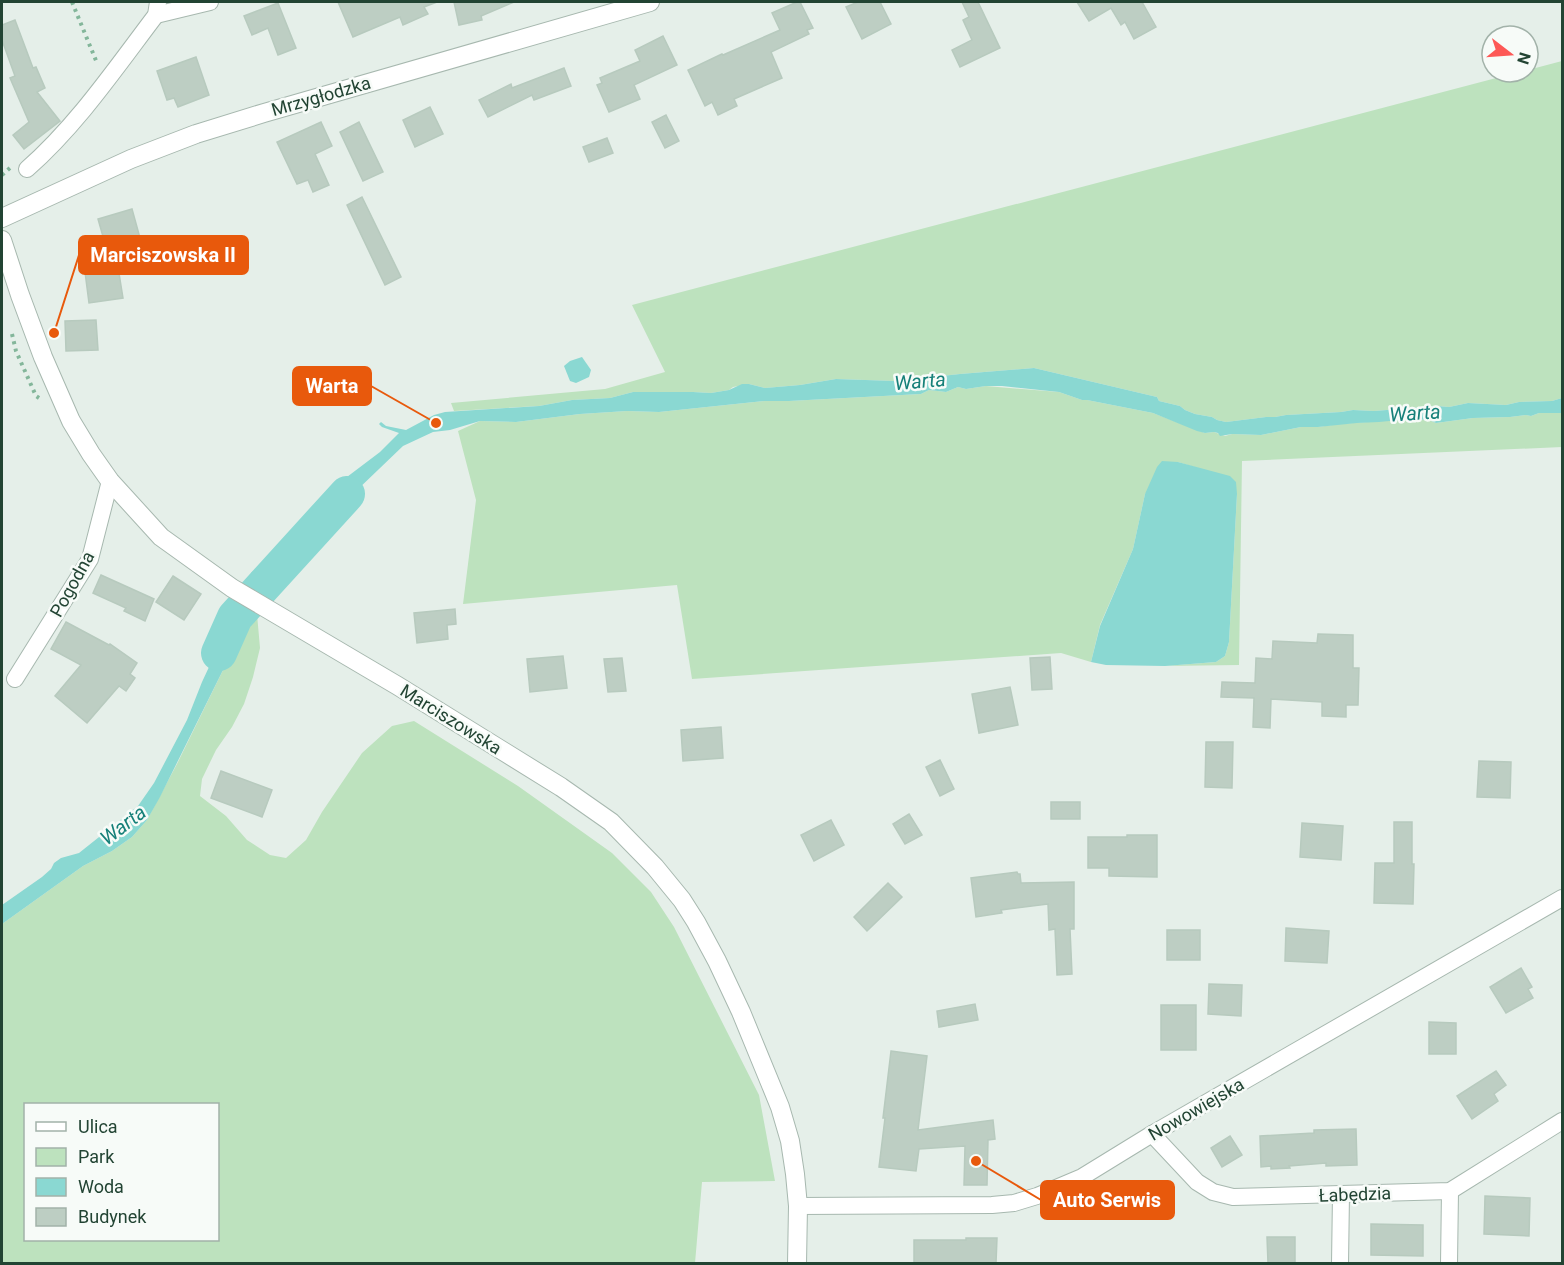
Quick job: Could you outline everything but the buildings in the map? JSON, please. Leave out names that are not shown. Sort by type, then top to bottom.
[{"type":"street","points":[[27,169],[55,143],[84,110],[157,8],[210,2]]},
{"type":"street","name":"Mrzygłodzka","points":[[2,218],[130,159],[196,134],[651,2]]},
{"type":"street","name":"Marciszowska","points":[[2,240],[43,357],[71,421],[110,481],[161,537],[232,588],[274,611],[561,787],[611,822],[655,867],[682,900],[717,961],[780,1107],[788,1133],[795,1174],[798,1206],[797,1263]]},
{"type":"street","name":"Pogodna","points":[[15,679],[90,559],[110,481]]},
{"type":"street","name":"Nowowiejska","points":[[798,1206],[992,1205],[1014,1203],[1037,1196],[1082,1177],[1152,1134],[1563,898]]},
{"type":"street","points":[[1449,1263],[1450,1191],[1563,1121]]},
{"type":"street","name":"Łabędzia","points":[[1152,1134],[1197,1182],[1213,1192],[1233,1197],[1450,1191]]},
{"type":"street","points":[[1340,1263],[1341,1194]]},
{"type":"path","points":[[72,2],[101,72]]},
{"type":"green space","points":[[1562,61],[1562,398],[1506,405],[1468,403],[1449,407],[1353,410],[1226,422],[1159,401],[1157,397],[1034,368],[895,381],[836,379],[765,388],[749,384],[711,393],[633,392],[610,398],[572,400],[539,406],[454,411],[451,403],[605,389],[665,372],[632,305],[1480,82],[1540,84],[1540,67]]},
{"type":"green space","points":[[986,386],[1059,392],[1082,400],[1153,413],[1205,433],[1214,432],[1225,436],[1232,434],[1261,435],[1301,427],[1410,419],[1429,420],[1436,423],[1473,418],[1562,413],[1562,447],[1242,461],[1239,665],[1165,666],[1216,662],[1225,656],[1229,642],[1237,494],[1201,469],[1178,462],[1145,494],[1133,549],[1100,625],[1091,662],[1061,653],[692,679],[677,585],[463,604],[476,500],[458,431],[480,421],[516,422],[580,414],[627,411],[659,412],[765,401],[921,394],[929,390],[946,392],[958,387],[966,389]]},
{"type":"green space","points":[[247,613],[257,614],[260,648],[253,677],[244,704],[216,750],[202,779],[200,796],[226,816],[247,840],[270,855],[286,858],[306,840],[362,753],[392,726],[414,721],[518,786],[612,853],[651,892],[674,927],[759,1095],[775,1181],[702,1182],[695,1263],[2,1264],[2,924],[83,866],[112,851],[132,837],[147,820],[225,666],[243,618]]},
{"type":"water","points":[[582,357],[591,370],[589,377],[576,383],[570,381],[564,366]]},
{"type":"water","points":[[1034,368],[1157,397],[1159,401],[1226,422],[1353,410],[1449,407],[1468,403],[1506,405],[1562,398],[1562,413],[1473,418],[1436,423],[1429,420],[1410,419],[1301,427],[1261,435],[1220,436],[1214,432],[1197,431],[1153,413],[1082,400],[1059,392],[986,386],[966,389],[958,387],[946,392],[929,390],[921,394],[765,401],[659,412],[627,411],[580,414],[516,422],[480,421],[450,430],[433,432],[403,446],[330,516],[322,537],[303,518],[339,483],[380,452],[399,433],[382,427],[379,424],[381,422],[386,426],[406,430],[434,415],[445,412],[539,406],[572,400],[610,398],[633,392],[711,393],[729,390],[742,384],[765,388],[836,379],[895,381]]},
{"type":"water","points":[[1162,461],[1178,462],[1230,476],[1236,482],[1229,642],[1225,656],[1216,662],[1165,666],[1106,665],[1091,662],[1100,626],[1133,549],[1145,494]]},
{"type":"water","points":[[291,533],[308,551],[277,588],[251,573]]},
{"type":"water","points":[[237,607],[247,613],[225,666],[147,820],[132,837],[112,851],[83,866],[2,924],[2,905],[42,877],[54,863],[61,858],[79,853],[138,806],[154,783],[187,720]]},
{"type":"waterway","name":"Warta","points":[[219,653],[235,617],[347,494]]},
{"type":"place","name":"Marciszowska II","points":[[54,333]]},
{"type":"place","name":"Warta","points":[[436,423]]},
{"type":"place","name":"Auto Serwis","points":[[976,1161]]}]
